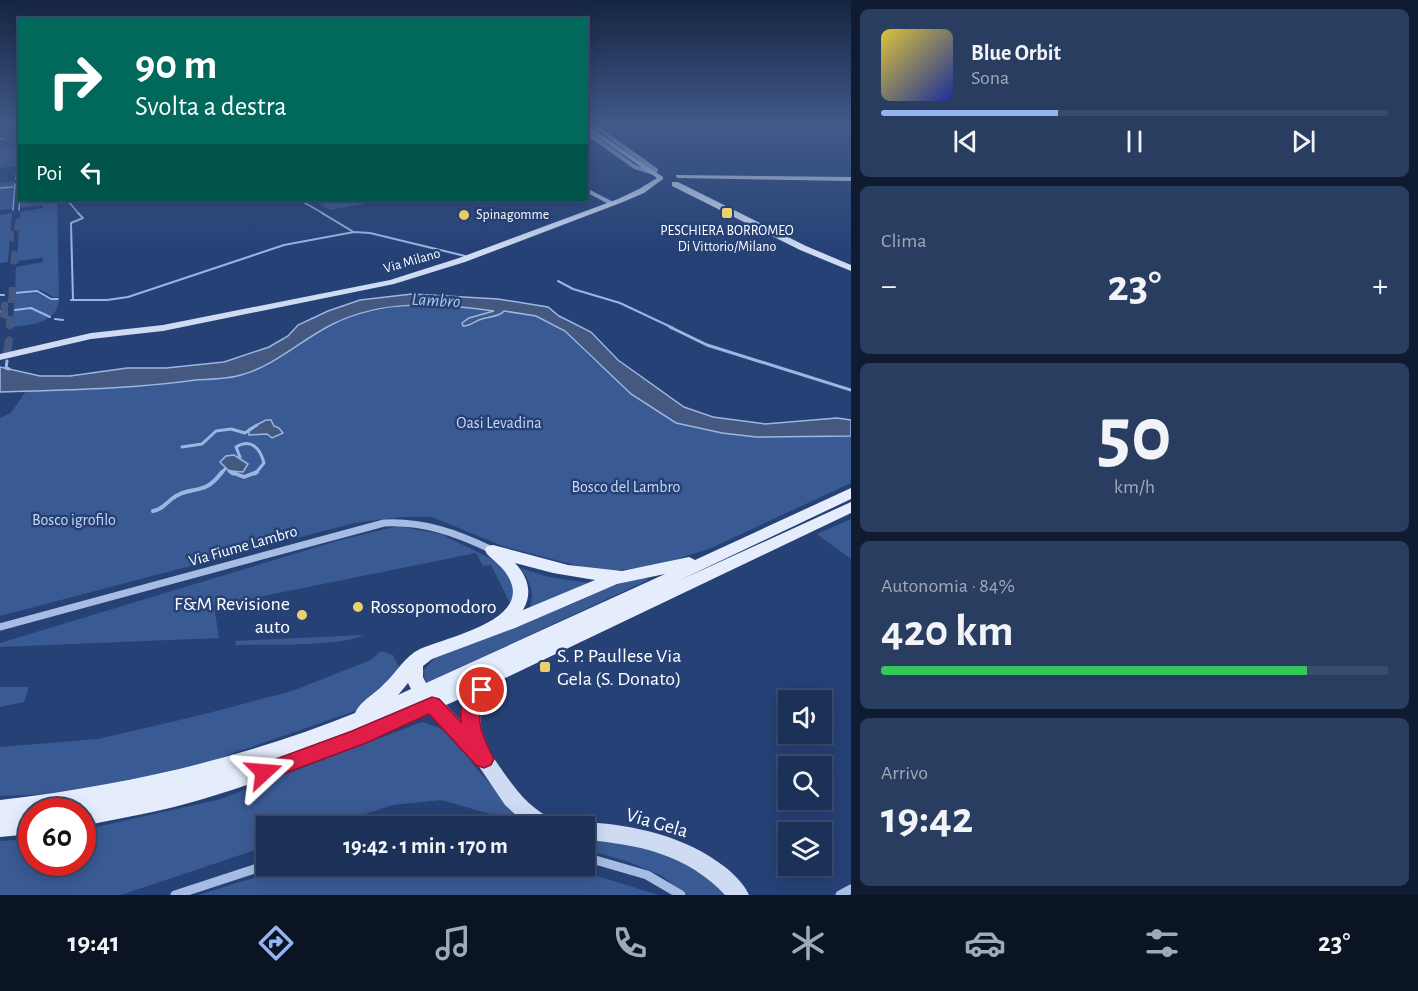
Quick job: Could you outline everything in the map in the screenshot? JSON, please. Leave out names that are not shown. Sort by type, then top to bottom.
[{"type":"main road","points":[[96,813],[206,789],[264,772],[348,741],[427,699],[851,493]]},
{"type":"main road","points":[[0,810],[87,798],[182,778],[286,748],[354,722],[427,699],[503,671],[851,507]]},
{"type":"main road","points":[[493,550],[563,572],[594,576],[630,575]]},
{"type":"main road","points":[[484,633],[509,616],[519,603],[521,593],[515,572],[493,550]]},
{"type":"main road","points":[[354,722],[392,689],[426,654],[484,633],[588,589],[630,575],[712,559]]},
{"type":"main road","points":[[414,664],[414,677],[427,699],[484,759]]},
{"type":"main road","points":[[484,759],[472,736],[471,706],[476,697],[503,671]]},
{"type":"main road","points":[[0,827],[18,825]]},
{"type":"street","points":[[635,166],[678,180],[803,248],[851,266]]},
{"type":"street","points":[[642,166],[658,175]]},
{"type":"street","points":[[646,166],[658,175]]},
{"type":"street","name":"Via Milano","points":[[636,192],[658,175]]},
{"type":"street","name":"Via Milano","points":[[0,358],[54,352],[391,282],[429,272],[636,192],[678,180],[710,178],[851,180]]},
{"type":"street","points":[[588,191],[611,203]]},
{"type":"street","name":"Via Fiume Lambro","points":[[0,627],[300,544],[384,524],[406,522],[436,526],[493,550]]},
{"type":"street","points":[[484,759],[528,816]]},
{"type":"street","name":"Via Gela","points":[[595,831],[661,843],[681,850],[704,862],[739,895]]},
{"type":"street","points":[[595,860],[647,874],[681,895]]},
{"type":"street","points":[[175,895],[256,868]]},
{"type":"street","points":[[840,895],[851,889]]},
{"type":"green space","points":[[15,181],[12,209],[0,210],[0,183]]},
{"type":"green space","points":[[21,201],[57,201],[59,297],[54,297],[41,290],[15,292],[16,267],[43,262],[43,258],[17,261],[20,212],[43,208],[43,205],[21,208]]},
{"type":"green space","points":[[315,201],[360,201],[363,204],[330,210]]},
{"type":"green space","points":[[12,213],[8,262],[0,263],[0,215]]},
{"type":"green space","points":[[37,293],[49,299],[59,300],[53,314],[42,321],[12,327],[15,294]]},
{"type":"green space","name":"Oasi Levadina","points":[[407,305],[442,305],[536,316],[565,331],[591,358],[676,423],[722,433],[756,437],[851,436],[851,483],[711,548],[656,566],[602,572],[505,547],[432,517],[401,517],[354,523],[0,616],[0,418],[11,413],[26,391],[151,386],[239,376],[272,362],[331,325],[355,314]]},
{"type":"green space","points":[[851,519],[851,559],[817,534]]},
{"type":"green space","points":[[398,526],[441,534],[496,561],[505,568],[515,589],[511,605],[491,565],[483,566],[476,553],[214,606],[219,638],[0,647],[0,643],[340,540]]},
{"type":"green space","points":[[520,568],[549,577],[596,584],[528,612],[532,594]]},
{"type":"green space","points":[[646,577],[648,580],[426,683],[423,671],[435,658],[607,587]]},
{"type":"green space","points":[[364,635],[352,639],[302,644],[236,645],[235,641]]},
{"type":"green space","points":[[381,651],[393,655],[400,669],[361,709],[214,760],[79,793],[0,796],[0,747],[98,739],[201,715],[292,691],[371,660]]},
{"type":"green space","points":[[0,687],[29,687],[24,702],[0,707]]},
{"type":"green space","points":[[422,722],[442,729],[464,750],[475,767],[519,816],[498,816],[441,800],[393,805],[358,816],[256,816],[256,850],[121,895],[0,895],[0,841],[18,840],[18,876],[96,876],[96,827],[221,799]]},
{"type":"green space","points":[[595,837],[650,848],[698,867],[727,895],[686,895],[662,876],[629,862],[595,852]]},
{"type":"green space","points":[[595,875],[659,895],[198,895],[260,876]]},
{"type":"water","name":"Lambro","points":[[412,294],[498,299],[548,307],[559,316],[591,332],[618,360],[684,407],[713,417],[765,424],[837,418],[851,420],[851,436],[756,437],[722,433],[676,423],[631,394],[565,331],[536,316],[504,311],[463,326],[462,323],[469,318],[494,311],[454,306],[412,305],[372,310],[352,316],[322,330],[277,359],[253,371],[236,376],[123,387],[0,392],[0,367],[40,376],[70,376],[127,368],[166,368],[224,362],[269,347],[288,336],[298,325],[328,311],[360,300]]},
{"type":"water","points":[[266,420],[271,420],[274,426],[283,433],[272,438],[267,434],[249,435],[249,429]]},
{"type":"water","points":[[234,455],[248,464],[243,472],[229,471],[220,462],[226,456]]},
{"type":"waterway","points":[[16,179],[17,170]]},
{"type":"waterway","points":[[13,210],[15,184]]},
{"type":"waterway","points":[[0,188],[13,187]]},
{"type":"waterway","points":[[19,210],[20,201]]},
{"type":"waterway","points":[[68,201],[79,214]]},
{"type":"waterway","points":[[302,201],[324,214]]},
{"type":"waterway","points":[[322,213],[352,231]]},
{"type":"waterway","points":[[73,300],[71,223],[83,218],[79,214]]},
{"type":"waterway","points":[[17,229],[18,220]]},
{"type":"waterway","points":[[11,231],[11,240]]},
{"type":"waterway","points":[[73,300],[107,300],[128,297],[284,245],[354,232],[370,233],[465,256]]},
{"type":"waterway","points":[[14,263],[15,252]]},
{"type":"waterway","points":[[14,268],[14,275]]},
{"type":"waterway","points":[[558,281],[573,289],[620,303],[673,328]]},
{"type":"waterway","points":[[11,301],[12,289]]},
{"type":"waterway","points":[[15,293],[37,291],[51,299],[58,299]]},
{"type":"waterway","points":[[4,317],[5,304]]},
{"type":"waterway","points":[[15,310],[31,308],[50,317]]},
{"type":"waterway","points":[[10,317],[10,327]]},
{"type":"waterway","points":[[55,319],[63,320]]},
{"type":"waterway","points":[[670,327],[707,345],[851,390]]},
{"type":"waterway","points":[[7,353],[9,339]]},
{"type":"waterway","points":[[7,361],[6,368],[9,369]]},
{"type":"waterway","points":[[182,447],[202,444],[216,431],[231,429],[245,433],[257,425]]},
{"type":"waterway","points":[[240,457],[236,447],[241,444],[254,446],[264,463],[256,472]]},
{"type":"waterway","points":[[221,474],[225,469]]},
{"type":"waterway","points":[[229,471],[233,474]]},
{"type":"waterway","points":[[153,511],[162,508],[180,494],[209,485],[222,472]]},
{"type":"waterway","points":[[231,472],[244,477],[256,472]]},
{"type":"place","name":"PESCHIERA BORROMEO Di Vittorio/Milano","points":[[727,213]]},
{"type":"place","name":"Spinagomme","points":[[464,215]]},
{"type":"place","name":"Rossopomodoro","points":[[358,607]]},
{"type":"place","name":"F&M Revisione auto","points":[[302,615]]},
{"type":"place","name":"S. P. Paullese Via Gela (S. Donato)","points":[[545,667]]},
{"type":"route","points":[[264,772],[359,737],[432,705],[484,759],[472,736],[470,715],[471,706],[482,690]]},
{"type":"park label","name":"Bosco del Lambro","points":[[626,487]]},
{"type":"park label","name":"Bosco igrofilo","points":[[74,520]]}]
